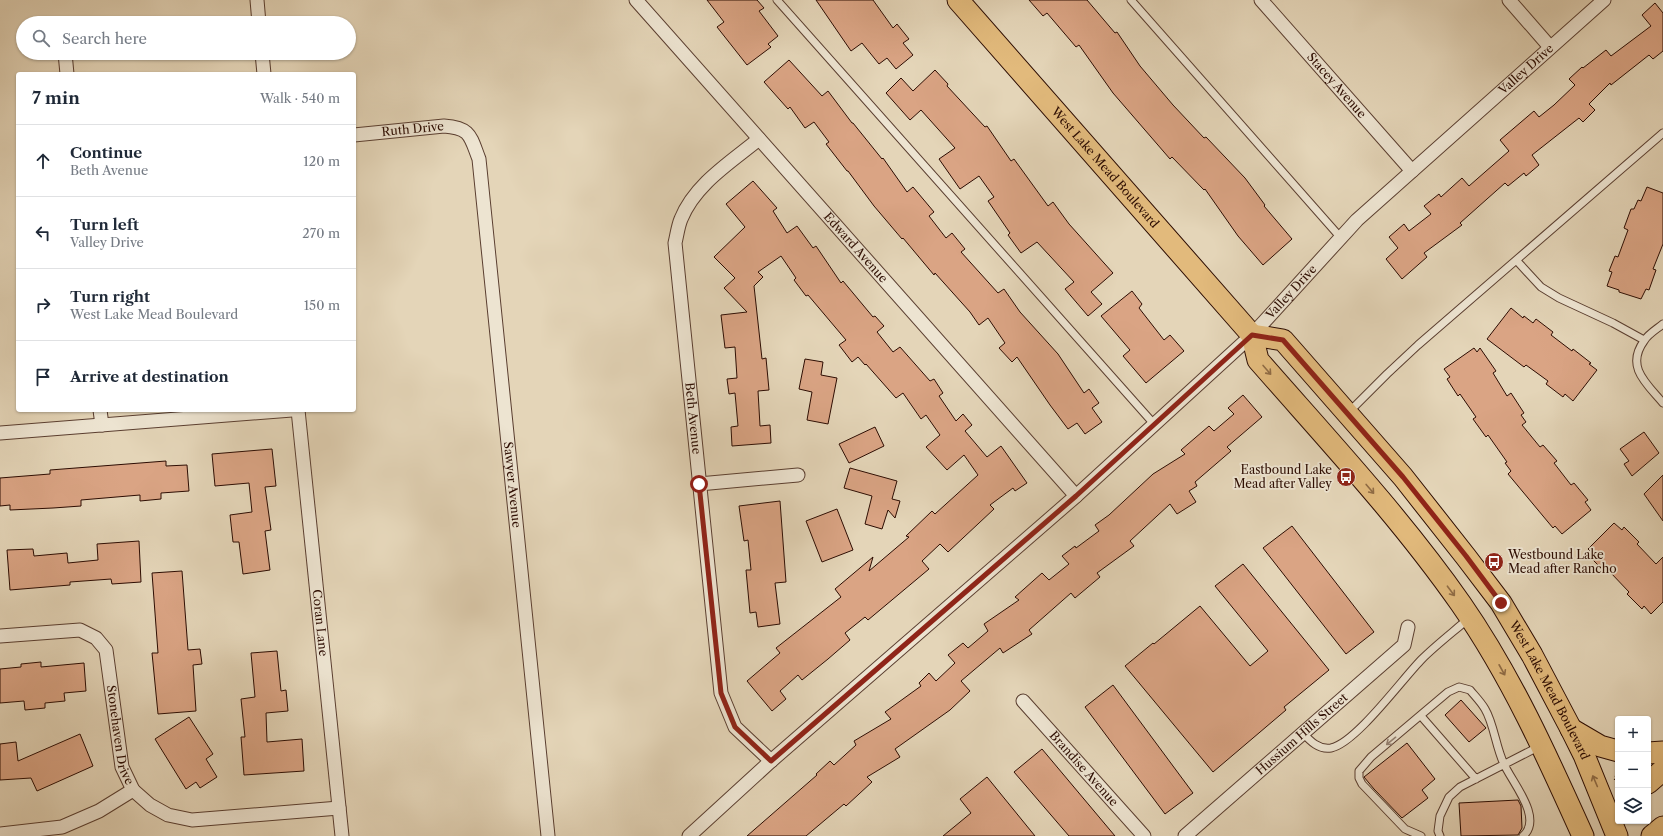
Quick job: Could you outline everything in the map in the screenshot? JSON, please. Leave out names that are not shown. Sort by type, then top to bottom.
[{"type":"main road","name":"West Lake Mead Boulevard","points":[[958,0],[1252,335],[1258,360],[1396,520],[1469,617],[1494,656],[1542,745],[1583,836]]},
{"type":"main road","name":"West Lake Mead Boulevard","points":[[1252,335],[1283,340],[1403,477],[1466,556],[1501,603],[1532,655],[1614,813],[1617,836]]},
{"type":"main road","points":[[1571,730],[1600,746],[1615,750]]},
{"type":"main road","points":[[1651,753],[1663,752]]},
{"type":"main road","points":[[1651,780],[1663,770]]},
{"type":"main road","points":[[1589,836],[1614,813]]},
{"type":"main road","points":[[1652,836],[1663,826]]},
{"type":"street","points":[[257,0],[258,16]]},
{"type":"street","name":"Edward Avenue","points":[[636,0],[1076,496]]},
{"type":"street","name":"Stacey Avenue","points":[[1261,0],[1412,171]]},
{"type":"street","points":[[1508,0],[1550,47]]},
{"type":"street","name":"Valley Drive","points":[[689,836],[771,761],[1076,496],[1252,335],[1357,220],[1604,0]]},
{"type":"street","points":[[66,60],[67,72]]},
{"type":"street","points":[[263,60],[264,72]]},
{"type":"street","name":"Ruth Drive","points":[[356,134],[444,126],[457,127],[470,134]]},
{"type":"street","name":"Sawyer Avenue","points":[[470,134],[479,158],[548,836]]},
{"type":"street","name":"Beth Avenue","points":[[759,139],[708,181],[693,198],[681,219],[675,243],[721,693],[735,727],[771,761]]},
{"type":"street","points":[[100,412],[102,424]]},
{"type":"street","points":[[0,433],[265,412]]},
{"type":"street","name":"Coran Lane","points":[[298,412],[342,836]]},
{"type":"street","points":[[699,484],[798,475]]},
{"type":"street","name":"Hussium Hills Street","points":[[1185,836],[1404,645],[1408,627]]},
{"type":"street","name":"Stonehaven Drive","points":[[0,636],[80,630],[96,638],[106,650],[122,767],[133,790],[150,805],[168,815],[192,820],[339,808]]},
{"type":"street","name":"Brandise Avenue","points":[[1023,701],[1144,836]]},
{"type":"street","points":[[0,834],[62,827],[99,811],[133,790]]},
{"type":"lane","points":[[777,0],[1154,424]]},
{"type":"lane","points":[[1131,0],[1341,238]]},
{"type":"lane","points":[[1348,414],[1418,346],[1663,133]]},
{"type":"lane","points":[[1517,261],[1541,287],[1559,298],[1613,323],[1644,340]]},
{"type":"lane","points":[[1663,324],[1644,340],[1637,355],[1637,369],[1663,403]]},
{"type":"lane","points":[[1303,733],[1310,742],[1319,747],[1331,748],[1344,742],[1375,713],[1422,659],[1469,617]]},
{"type":"lane","points":[[1421,836],[1405,829],[1362,784],[1359,778],[1359,772],[1371,757],[1448,692],[1460,687],[1470,690],[1486,710],[1504,764],[1526,801],[1529,826],[1523,836]]},
{"type":"lane","points":[[1421,716],[1476,779]]},
{"type":"lane","points":[[1440,836],[1438,831],[1440,816],[1449,797],[1460,787],[1542,745]]},
{"type":"building","points":[[707,0],[757,0],[764,8],[759,11],[778,36],[768,44],[771,47],[747,65],[717,27],[724,22]]},
{"type":"building","points":[[816,0],[873,0],[893,28],[897,24],[909,39],[903,43],[913,55],[896,69],[887,58],[879,64],[862,43],[851,51]]},
{"type":"building","points":[[1029,0],[1087,0],[1115,33],[1117,32],[1140,66],[1173,105],[1245,178],[1265,205],[1264,206],[1292,239],[1263,265],[1238,236],[1205,189],[1204,190],[1172,157],[1170,159],[1113,93],[1079,45],[1076,47],[1047,13],[1043,16]]},
{"type":"building","points":[[1655,3],[1663,13],[1663,51],[1653,59],[1649,55],[1611,85],[1610,83],[1589,104],[1595,110],[1583,122],[1579,118],[1532,155],[1539,165],[1526,176],[1524,173],[1508,186],[1505,183],[1460,223],[1462,225],[1424,253],[1427,257],[1402,279],[1386,259],[1398,248],[1389,237],[1404,224],[1409,231],[1431,214],[1424,206],[1439,194],[1441,197],[1462,178],[1469,186],[1509,151],[1500,140],[1534,111],[1539,117],[1554,105],[1575,85],[1569,79],[1582,67],[1583,68],[1606,50],[1611,56],[1651,26],[1642,15]]},
{"type":"building","points":[[789,60],[822,96],[828,91],[852,123],[882,159],[883,158],[907,192],[913,187],[934,212],[929,216],[946,238],[952,233],[965,249],[961,252],[998,293],[1004,289],[1020,312],[1058,354],[1084,393],[1089,389],[1099,403],[1092,408],[1102,422],[1085,434],[1077,423],[1068,429],[1017,357],[1012,362],[999,348],[1005,343],[988,318],[979,325],[970,312],[935,273],[934,275],[874,206],[826,144],[829,142],[814,122],[805,128],[790,107],[788,109],[764,82]]},
{"type":"building","points":[[935,70],[948,84],[947,86],[985,127],[987,126],[1011,161],[1014,159],[1048,206],[1053,202],[1069,224],[1113,273],[1091,292],[1102,304],[1088,316],[1065,289],[1074,282],[1037,242],[1021,253],[1008,235],[1010,233],[988,201],[994,197],[979,176],[960,189],[939,159],[955,148],[921,110],[910,120],[886,93],[901,78],[913,91]]},
{"type":"building","points":[[753,181],[777,208],[773,211],[787,233],[797,226],[813,248],[816,246],[841,283],[843,281],[873,317],[875,316],[884,326],[877,332],[893,352],[900,347],[930,381],[934,379],[943,393],[939,396],[956,421],[963,414],[972,425],[965,431],[987,457],[1001,446],[1027,483],[1015,491],[1013,488],[990,505],[994,509],[948,552],[940,544],[922,561],[929,569],[868,620],[865,617],[845,633],[850,640],[828,659],[802,680],[798,675],[780,691],[786,699],[772,711],[747,681],[780,653],[776,648],[841,597],[835,589],[873,557],[869,571],[909,537],[906,536],[932,511],[935,514],[978,475],[964,455],[947,470],[926,447],[940,435],[926,415],[921,419],[903,393],[896,398],[858,357],[852,362],[839,345],[846,340],[808,295],[806,296],[794,280],[796,278],[781,256],[758,272],[763,277],[754,286],[762,359],[766,358],[769,390],[758,391],[760,426],[770,425],[771,443],[732,446],[731,427],[738,426],[735,393],[729,394],[727,379],[737,378],[735,347],[725,348],[721,315],[747,312],[724,288],[735,278],[714,257],[745,227],[726,204]]},
{"type":"building","points":[[1647,187],[1663,193],[1663,244],[1653,269],[1656,270],[1649,290],[1646,289],[1641,299],[1619,292],[1619,290],[1607,286],[1612,272],[1609,271],[1615,256],[1618,257],[1628,230],[1624,228],[1631,209],[1634,209],[1638,200],[1641,201]]},
{"type":"building","points":[[1132,291],[1142,304],[1139,308],[1164,340],[1170,335],[1184,351],[1146,383],[1123,356],[1130,350],[1101,316]]},
{"type":"building","points":[[1511,308],[1523,318],[1524,316],[1533,323],[1536,319],[1553,332],[1551,335],[1572,351],[1573,349],[1591,363],[1589,364],[1597,370],[1573,401],[1565,394],[1563,397],[1546,384],[1548,381],[1526,365],[1524,367],[1487,339]]},
{"type":"building","points":[[1474,348],[1477,352],[1480,348],[1496,371],[1493,373],[1507,396],[1511,393],[1524,413],[1521,415],[1526,422],[1522,425],[1540,447],[1543,445],[1557,461],[1554,463],[1571,485],[1574,483],[1588,500],[1585,502],[1591,510],[1562,534],[1555,526],[1553,528],[1508,474],[1511,471],[1505,463],[1507,462],[1488,435],[1486,437],[1473,419],[1476,417],[1460,394],[1458,396],[1447,379],[1450,377],[1444,369]]},
{"type":"building","points":[[805,359],[823,362],[821,375],[837,378],[828,424],[807,420],[812,392],[799,389]]},
{"type":"building","points":[[1243,395],[1262,417],[1227,447],[1231,451],[1195,482],[1197,486],[1189,491],[1196,502],[1177,514],[1170,504],[1130,541],[1134,546],[1097,573],[1100,577],[1075,598],[1071,593],[1029,630],[1032,634],[1003,653],[1000,648],[961,681],[970,691],[950,710],[895,749],[900,757],[867,777],[872,782],[846,806],[844,804],[806,836],[747,836],[817,775],[816,774],[830,761],[834,765],[856,745],[854,741],[891,719],[885,712],[921,686],[919,683],[929,673],[936,681],[955,663],[948,655],[963,643],[968,648],[988,631],[984,624],[1019,600],[1015,597],[1042,573],[1049,580],[1069,564],[1062,556],[1075,546],[1076,548],[1099,531],[1095,525],[1109,515],[1153,474],[1185,454],[1181,450],[1209,426],[1214,431],[1234,414],[1228,408]]},
{"type":"building","points":[[875,427],[884,446],[849,463],[839,444]]},
{"type":"building","points":[[1644,432],[1659,453],[1632,476],[1624,464],[1629,461],[1620,449]]},
{"type":"building","points":[[272,449],[276,486],[265,487],[271,530],[265,531],[270,570],[243,574],[239,542],[233,542],[230,515],[252,512],[249,483],[215,486],[212,454]]},
{"type":"building","points":[[166,461],[166,466],[187,465],[189,491],[161,493],[161,499],[140,501],[140,495],[81,500],[81,506],[10,510],[10,505],[0,506],[0,478],[50,474],[50,470]]},
{"type":"building","points":[[850,468],[897,481],[892,499],[900,501],[895,518],[888,510],[882,529],[865,524],[872,496],[844,488]]},
{"type":"building","points":[[1663,475],[1663,521],[1644,494]]},
{"type":"building","points":[[780,501],[786,582],[775,583],[780,624],[758,627],[756,612],[750,613],[746,570],[751,570],[748,540],[744,541],[739,506]]},
{"type":"building","points":[[837,509],[853,550],[822,562],[806,521]]},
{"type":"building","points":[[1614,523],[1622,530],[1624,527],[1639,542],[1637,544],[1656,564],[1663,557],[1663,602],[1651,614],[1644,606],[1642,609],[1627,594],[1629,592],[1610,572],[1607,574],[1592,559],[1595,556],[1588,549]]},
{"type":"building","points":[[1292,526],[1374,632],[1346,654],[1263,548]]},
{"type":"building","points":[[139,541],[141,582],[112,584],[111,579],[70,582],[70,585],[10,590],[7,550],[33,549],[34,556],[67,553],[68,563],[98,560],[97,544]]},
{"type":"building","points":[[1243,564],[1329,670],[1284,707],[1286,710],[1213,772],[1125,666],[1200,606],[1250,666],[1268,651],[1215,586]]},
{"type":"building","points":[[182,571],[188,650],[200,649],[202,664],[193,665],[196,711],[158,714],[152,653],[158,653],[152,573]]},
{"type":"building","points":[[277,651],[281,691],[286,690],[288,711],[266,713],[267,742],[302,739],[304,771],[244,775],[241,737],[245,737],[241,699],[255,697],[251,653]]},
{"type":"building","points":[[41,662],[41,667],[84,663],[86,691],[64,693],[65,701],[45,703],[45,708],[25,710],[24,701],[0,703],[0,669],[21,667],[21,664]]},
{"type":"building","points":[[1113,685],[1193,793],[1165,814],[1085,707]]},
{"type":"building","points":[[1461,700],[1486,728],[1469,742],[1445,715]]},
{"type":"building","points":[[189,717],[213,754],[206,759],[217,777],[200,788],[196,782],[186,789],[155,739]]},
{"type":"building","points":[[80,734],[93,766],[37,791],[31,778],[0,780],[0,744],[16,742],[18,761]]},
{"type":"building","points":[[1407,743],[1435,779],[1422,790],[1428,798],[1402,818],[1364,777]]},
{"type":"building","points":[[1042,749],[1115,836],[1069,836],[1014,772]]},
{"type":"building","points":[[987,777],[1035,836],[943,836],[971,813],[960,799]]},
{"type":"building","points":[[1518,800],[1521,806],[1522,828],[1518,835],[1461,836],[1459,803]]},
{"type":"place","name":"Eastbound Lake Mead after Valley","points":[[1346,477]]},
{"type":"place","name":"Westbound Lake Mead after Rancho","points":[[1494,562]]},
{"type":"route","points":[[699,484],[721,693],[735,727],[771,761],[1076,496],[1252,335],[1283,340],[1403,477],[1466,556],[1501,603]]}]
